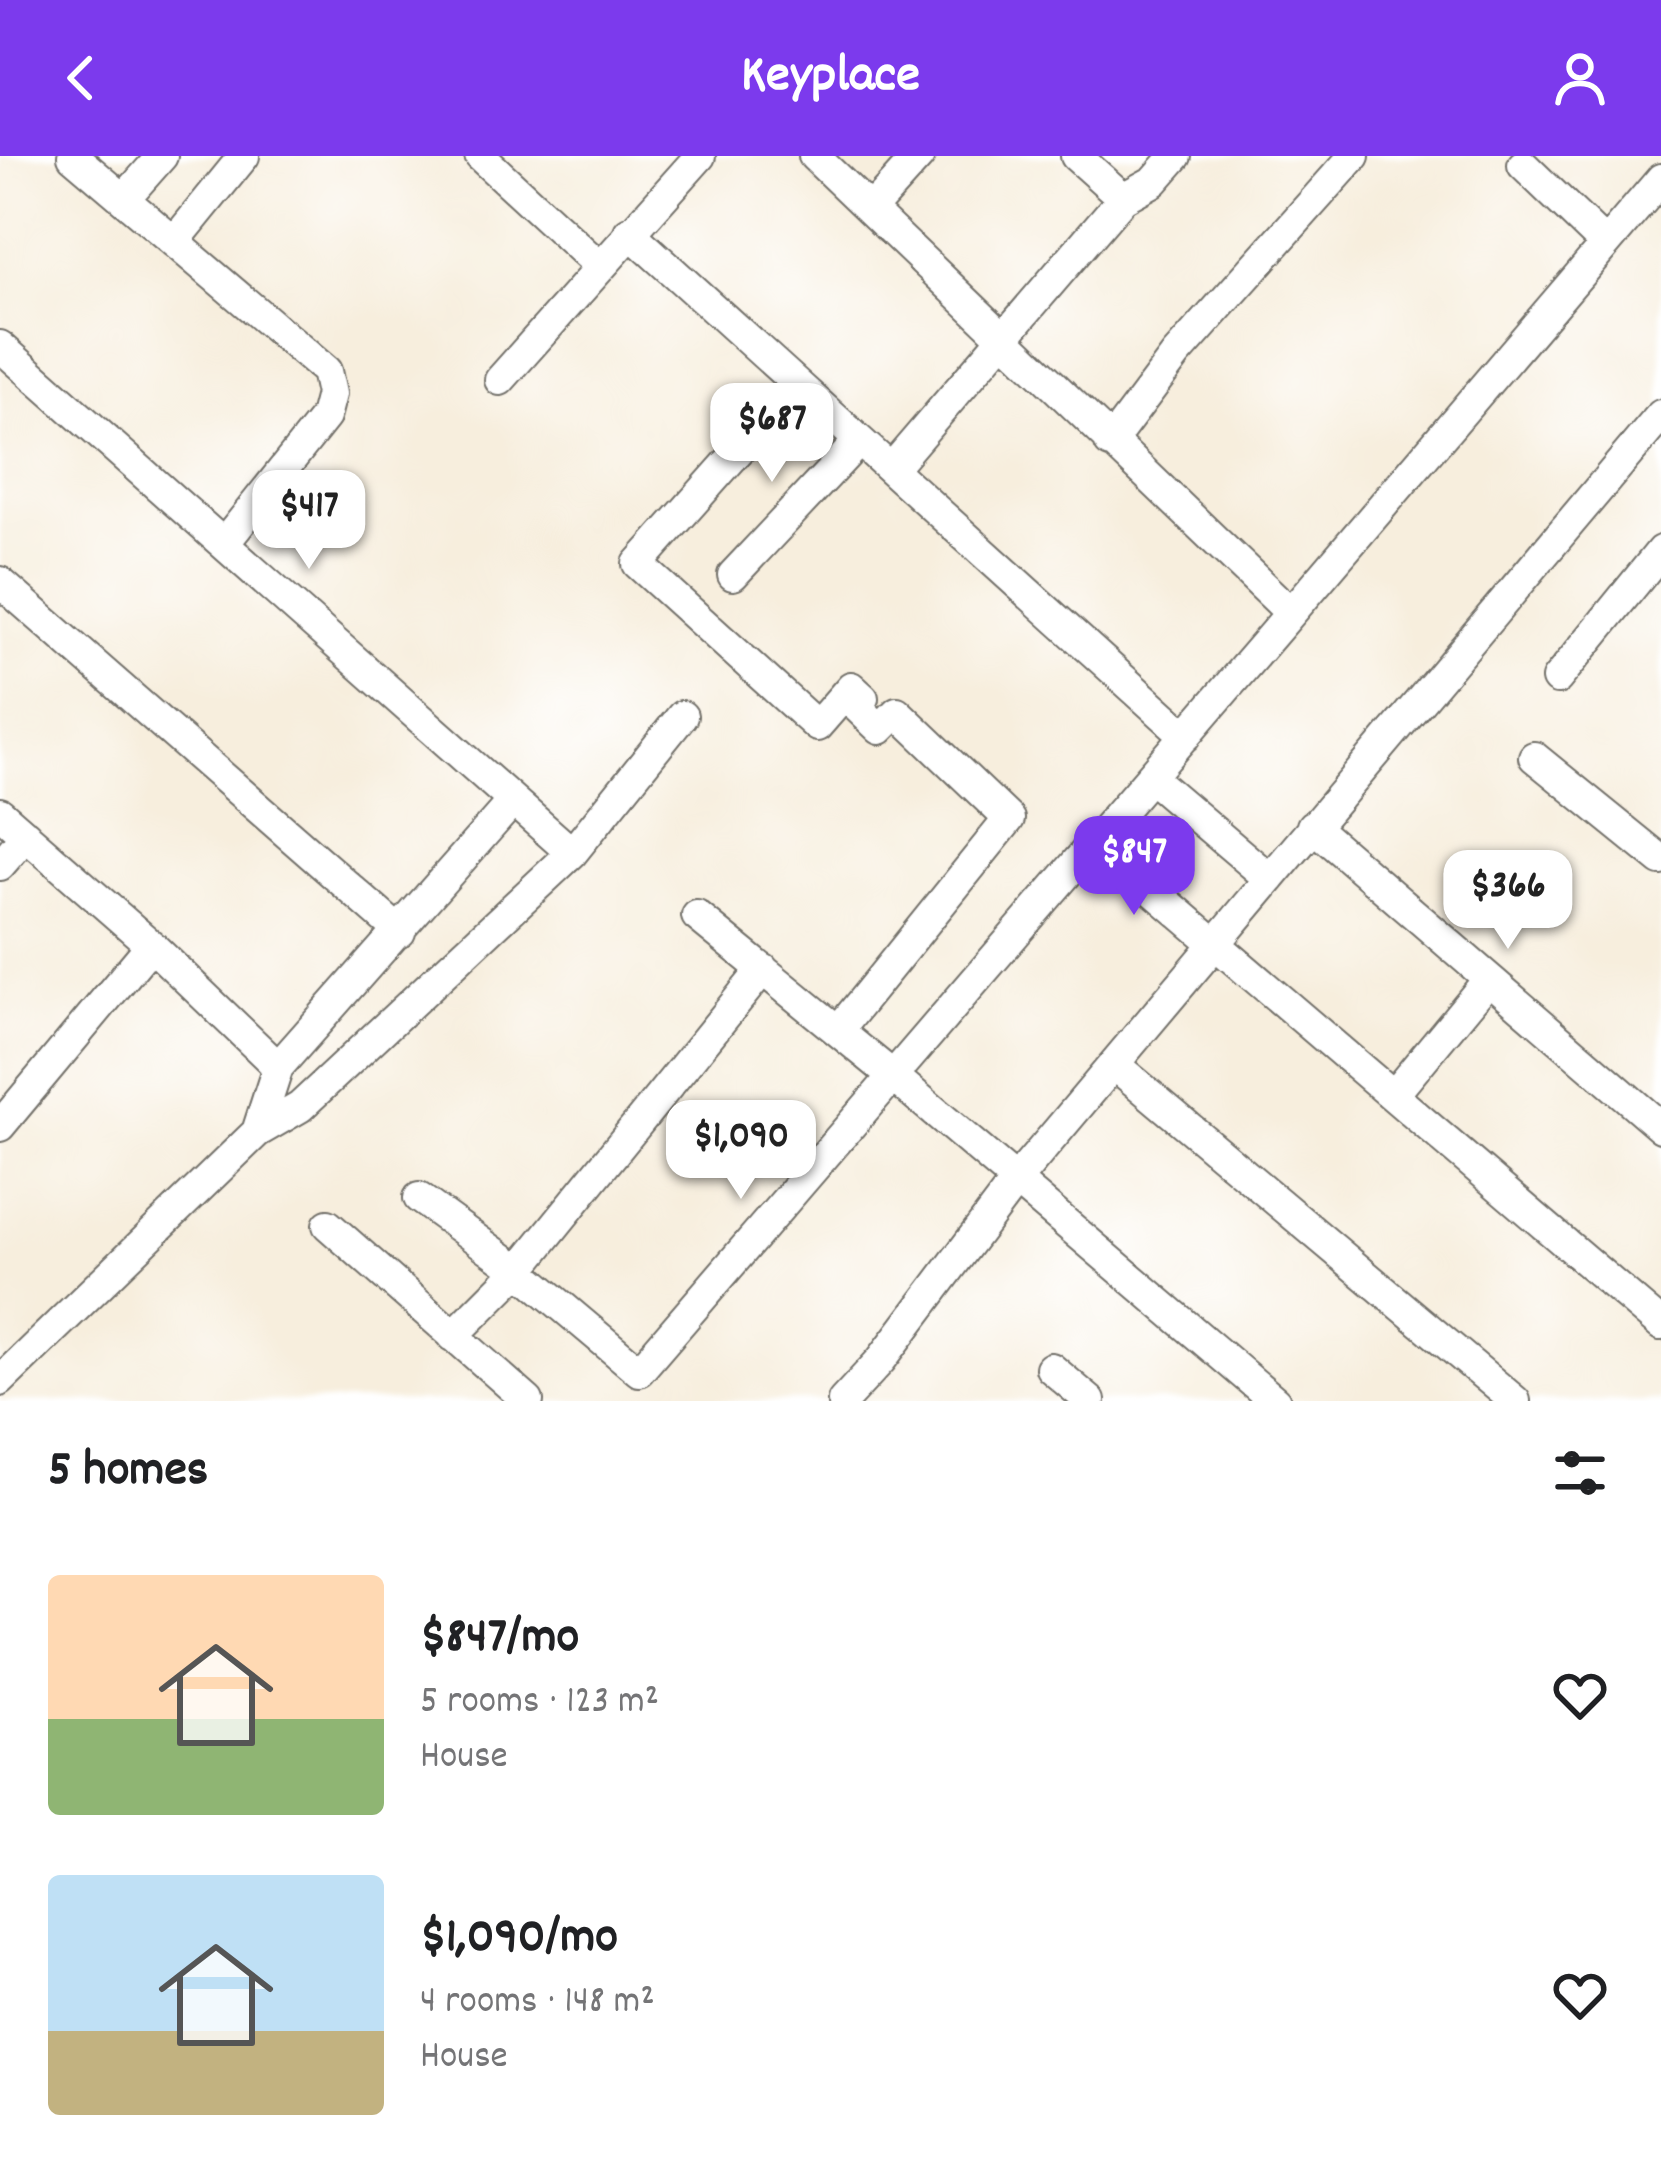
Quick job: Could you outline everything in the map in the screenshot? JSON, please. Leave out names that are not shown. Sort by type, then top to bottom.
[{"type":"street","points":[[73,156],[326,371],[331,394],[325,417],[226,541]]},
{"type":"street","points":[[124,199],[162,156]]},
{"type":"street","points":[[174,242],[244,156]]},
{"type":"street","points":[[480,156],[599,266]]},
{"type":"street","points":[[500,380],[700,156]]},
{"type":"street","points":[[814,156],[872,209],[880,225],[1291,613]]},
{"type":"street","points":[[872,209],[919,156]]},
{"type":"street","points":[[1076,156],[1123,199]]},
{"type":"street","points":[[891,469],[1123,199],[1154,181],[1176,156]]},
{"type":"street","points":[[1110,443],[1176,355],[1354,156]]},
{"type":"street","points":[[1523,159],[1604,243]]},
{"type":"street","points":[[419,1198],[519,1270],[638,1371],[1661,179]]},
{"type":"street","points":[[629,232],[1186,736]]},
{"type":"street","points":[[0,346],[226,541],[572,853]]},
{"type":"street","points":[[797,385],[638,564],[818,726],[851,687],[862,698],[856,706],[880,729],[897,712],[1009,819],[838,1031]]},
{"type":"street","points":[[843,1401],[881,1360],[1017,1178],[1661,415]]},
{"type":"street","points":[[734,575],[860,441]]},
{"type":"street","points":[[1557,679],[1661,551]]},
{"type":"street","points":[[0,582],[400,932]]},
{"type":"street","points":[[0,1381],[257,1132],[300,1107],[572,853],[682,716]]},
{"type":"street","points":[[1534,758],[1661,860]]},
{"type":"street","points":[[1150,776],[1270,879]]},
{"type":"street","points":[[257,1132],[278,1067],[511,802]]},
{"type":"street","points":[[0,813],[151,945],[278,1067]]},
{"type":"street","points":[[1312,826],[1661,1127]]},
{"type":"street","points":[[0,865],[26,835]]},
{"type":"street","points":[[1095,841],[1661,1325]]},
{"type":"street","points":[[698,916],[1017,1178],[1275,1401]]},
{"type":"street","points":[[0,1126],[151,945]]},
{"type":"street","points":[[453,1336],[519,1270],[763,969]]},
{"type":"street","points":[[1394,1094],[1489,979]]},
{"type":"street","points":[[1116,1066],[1515,1401]]},
{"type":"street","points":[[328,1225],[528,1401]]},
{"type":"street","points":[[1051,1368],[1090,1401]]}]
